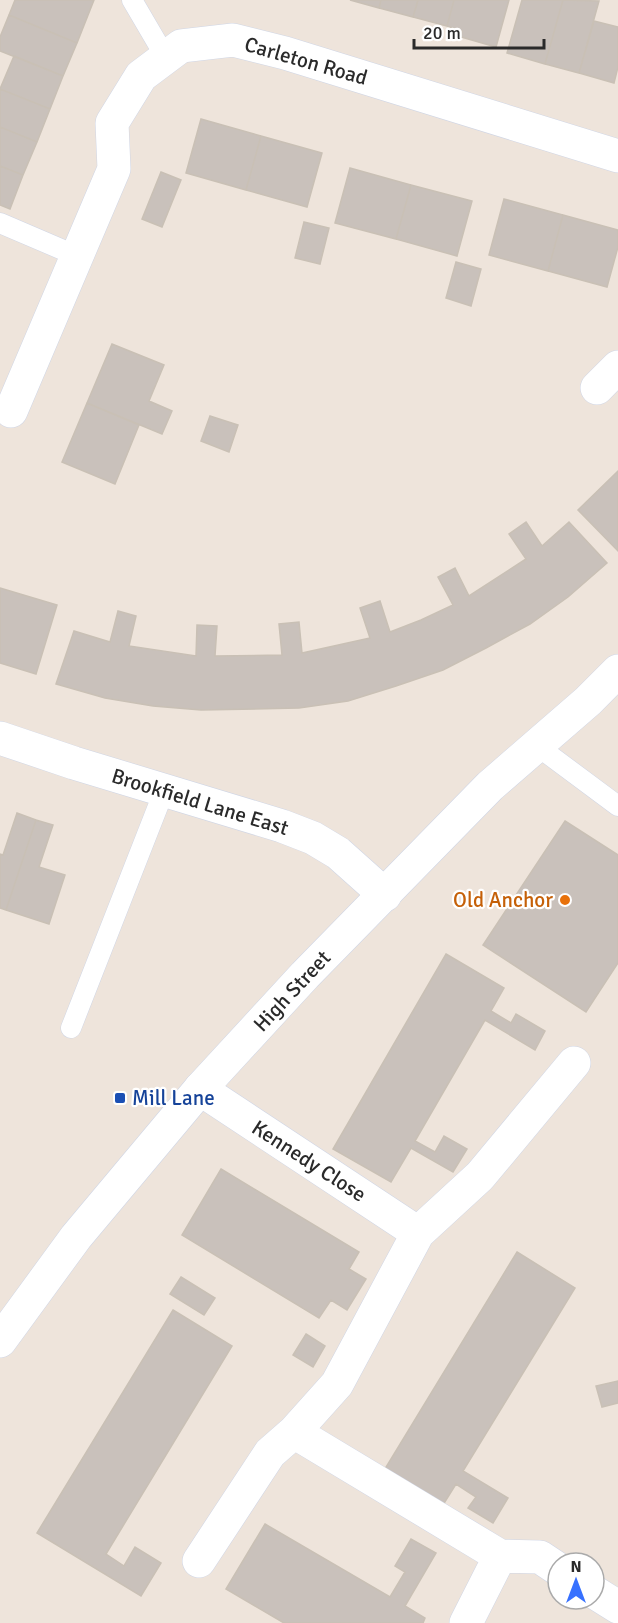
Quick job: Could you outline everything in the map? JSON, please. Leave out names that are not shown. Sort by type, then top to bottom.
[{"type":"street","name":"Carleton Road","points":[[11,411],[114,169],[112,123],[141,76],[181,46],[233,40],[285,53],[618,156]]},
{"type":"street","name":"High Street","points":[[0,1341],[76,1237],[200,1089],[305,975],[490,786],[588,701],[618,671]]},
{"type":"street","name":"Brookfield Lane East","points":[[0,738],[282,826],[313,838],[338,853],[385,895]]},
{"type":"street","points":[[199,1561],[270,1453],[294,1432],[337,1384],[418,1233],[480,1176],[574,1063]]},
{"type":"street","name":"Kennedy Close","points":[[200,1089],[418,1233]]},
{"type":"street","points":[[294,1432],[500,1556],[540,1557],[546,1561]]},
{"type":"street","points":[[466,1623],[500,1556]]},
{"type":"lane","points":[[132,0],[166,58]]},
{"type":"lane","points":[[0,223],[77,256]]},
{"type":"lane","points":[[536,746],[618,806]]},
{"type":"lane","points":[[71,1028],[164,791]]},
{"type":"building","points":[[15,0],[94,0],[77,43],[9,15]]},
{"type":"building","points":[[350,0],[381,0],[379,8]]},
{"type":"building","points":[[381,0],[418,0],[413,17],[379,8]]},
{"type":"building","points":[[418,0],[454,0],[447,26],[413,17]]},
{"type":"building","points":[[454,0],[509,0],[496,47],[461,37],[462,31],[447,26]]},
{"type":"building","points":[[522,0],[563,0],[545,64],[507,53]]},
{"type":"building","points":[[563,0],[599,1],[579,73],[545,64]]},
{"type":"building","points":[[9,15],[77,43],[63,76],[0,51],[0,37]]},
{"type":"building","points":[[594,21],[618,27],[618,67],[614,83],[579,73]]},
{"type":"building","points":[[14,56],[63,76],[50,109],[0,89]]},
{"type":"building","points":[[0,89],[50,109],[37,142],[0,127]]},
{"type":"building","points":[[201,119],[261,136],[246,190],[186,173]]},
{"type":"building","points":[[0,127],[37,142],[23,175],[0,166]]},
{"type":"building","points":[[261,136],[322,153],[307,207],[246,190]]},
{"type":"building","points":[[0,166],[23,175],[10,209],[0,205]]},
{"type":"building","points":[[350,168],[411,185],[396,239],[335,223]]},
{"type":"building","points":[[161,172],[181,180],[162,227],[142,219]]},
{"type":"building","points":[[411,185],[472,201],[457,256],[396,239]]},
{"type":"building","points":[[504,199],[563,215],[548,271],[489,255]]},
{"type":"building","points":[[563,215],[618,230],[618,247],[607,287],[548,271]]},
{"type":"building","points":[[304,222],[329,228],[320,264],[295,258]]},
{"type":"building","points":[[456,262],[481,269],[471,306],[446,298]]},
{"type":"building","points":[[112,344],[164,365],[149,401],[172,411],[162,434],[87,403]]},
{"type":"building","points":[[87,403],[139,425],[115,484],[62,462]]},
{"type":"building","points":[[210,416],[238,425],[229,452],[201,441]]},
{"type":"building","points":[[618,471],[618,551],[578,510]]},
{"type":"building","points":[[526,522],[542,546],[569,522],[607,563],[568,597],[530,624],[443,670],[348,701],[299,708],[201,710],[153,706],[105,698],[56,684],[74,631],[110,642],[118,611],[136,616],[129,646],[196,656],[197,625],[217,626],[215,656],[282,655],[279,624],[299,622],[302,653],[370,638],[360,608],[380,601],[390,632],[453,605],[438,577],[455,568],[469,596],[526,559],[509,534]]},
{"type":"building","points":[[0,588],[57,605],[36,674],[0,663]]},
{"type":"building","points":[[17,813],[36,820],[6,910],[0,908],[0,854],[3,855]]},
{"type":"building","points":[[36,820],[53,825],[39,867],[65,875],[49,924],[6,910]]},
{"type":"building","name":"Old Anchor","points":[[565,821],[618,855],[618,963],[586,1012],[483,945]]},
{"type":"building","points":[[446,954],[504,988],[491,1011],[511,1023],[516,1014],[545,1031],[535,1050],[485,1020],[415,1141],[435,1152],[444,1136],[467,1149],[453,1172],[411,1148],[391,1182],[333,1149]]},
{"type":"building","points":[[221,1169],[359,1252],[349,1269],[366,1279],[347,1310],[331,1300],[319,1318],[182,1235]]},
{"type":"building","points":[[517,1252],[575,1288],[463,1471],[508,1498],[493,1523],[468,1508],[476,1497],[456,1484],[438,1513],[380,1477]]},
{"type":"building","points":[[181,1277],[215,1298],[204,1315],[170,1294]]},
{"type":"building","points":[[173,1310],[232,1346],[106,1554],[124,1566],[135,1547],[161,1563],[141,1596],[37,1533]]},
{"type":"building","points":[[306,1334],[325,1346],[313,1367],[293,1355]]},
{"type":"building","points":[[618,1381],[618,1403],[602,1407],[596,1386]]},
{"type":"building","points":[[265,1524],[390,1597],[405,1572],[395,1566],[411,1539],[436,1553],[405,1606],[425,1618],[423,1623],[284,1623],[226,1589]]},
{"type":"place","name":"Old Anchor","points":[[565,900]]},
{"type":"place","name":"Mill Lane","points":[[120,1098]]}]
